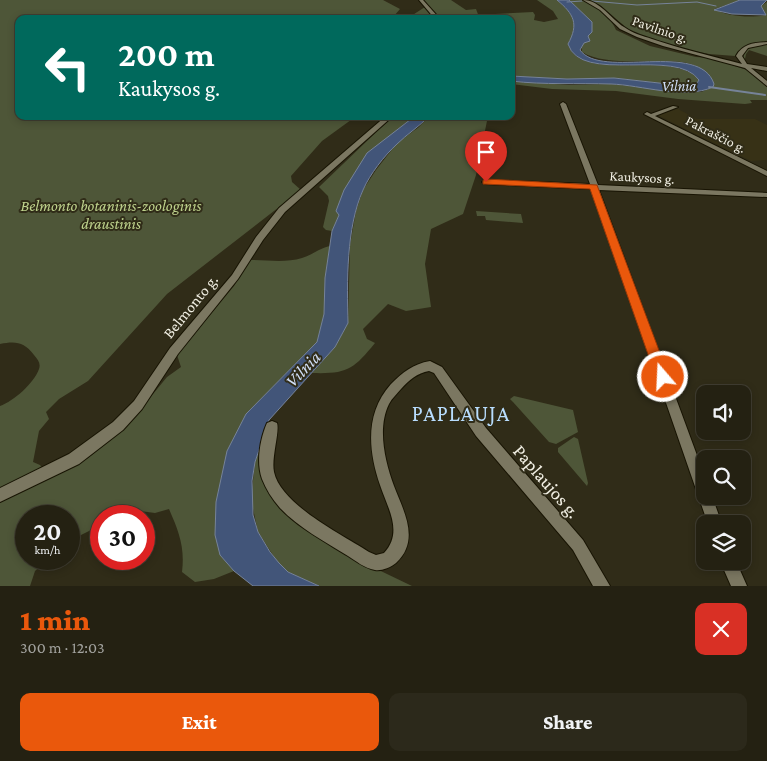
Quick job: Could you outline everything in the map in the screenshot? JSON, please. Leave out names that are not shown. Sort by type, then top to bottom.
[{"type":"street","points":[[421,0],[434,15]]},
{"type":"street","name":"Pavilnio g.","points":[[585,0],[601,10],[619,26],[633,34],[707,56],[741,59]]},
{"type":"street","points":[[767,43],[743,49],[740,54],[741,59],[747,66],[767,84]]},
{"type":"street","name":"Pavilnio g.","points":[[720,58],[767,70]]},
{"type":"street","points":[[563,104],[576,134],[712,515]]},
{"type":"street","name":"Pakraščio g.","points":[[675,107],[654,115],[767,174]]},
{"type":"street","name":"Belmonto g.","points":[[0,495],[74,459],[118,426],[138,405],[174,351],[235,277],[282,210],[386,120]]},
{"type":"street","name":"Kaukysos g.","points":[[486,182],[767,195]]},
{"type":"street","name":"Paplaujos g.","points":[[272,427],[269,437],[267,469],[272,484],[283,499],[306,520],[333,539],[374,562],[383,562],[390,559],[399,547],[401,529],[397,511],[381,466],[378,421],[384,402],[400,381],[414,370],[430,366],[438,370],[481,432],[578,545],[602,586]]},
{"type":"street","points":[[732,570],[737,586]]},
{"type":"shaded area","points":[[678,109],[697,119],[755,119],[767,125],[767,160],[751,161],[657,115]]},
{"type":"green space","name":"Belmonto botaninis-zoologinis draustinis","points":[[0,0],[383,0],[400,9],[395,15],[15,15],[15,120],[351,120],[322,141],[291,176],[292,182],[301,190],[167,294],[88,381],[59,399],[46,412],[49,419],[39,431],[33,462],[40,465],[44,470],[0,489],[0,406],[11,400],[28,386],[40,365],[27,347],[15,343],[0,344]]},
{"type":"green space","points":[[423,0],[451,0],[466,10],[476,9],[478,15],[436,15]]},
{"type":"green space","points":[[537,0],[557,0],[571,15],[573,20],[573,31],[568,44],[576,56],[590,62],[609,65],[670,67],[687,71],[699,80],[697,83],[686,86],[614,78],[567,79],[515,76],[515,15],[494,15],[533,12],[535,15],[534,20],[544,22],[558,19],[553,11]]},
{"type":"green space","points":[[569,0],[581,0],[592,4],[607,16],[616,30],[650,46],[696,57],[710,58],[747,70],[767,87],[767,100],[750,100],[752,103],[745,104],[678,99],[616,91],[552,89],[515,84],[515,81],[569,85],[610,84],[688,92],[701,92],[713,87],[699,68],[690,63],[677,61],[611,60],[582,52],[592,22]]},
{"type":"green space","points":[[588,0],[740,0],[715,9],[726,14],[747,17],[766,15],[761,6],[767,2],[767,56],[749,50],[745,59],[743,59],[745,51],[750,48],[746,46],[738,51],[735,56],[709,54],[675,47],[629,30],[601,6]]},
{"type":"green space","name":"Belmonto botaninis-zoologinis draustinis","points":[[425,7],[432,15],[413,15]]},
{"type":"green space","points":[[389,120],[411,120],[339,215],[332,231],[326,230],[323,227],[329,201],[328,196],[319,187]]},
{"type":"green space","points":[[425,120],[487,120],[476,175],[463,214],[431,229],[425,264],[431,307],[406,311],[388,304],[363,329],[367,339],[375,343],[355,365],[334,373],[312,373],[335,347],[348,323],[350,245],[356,211],[363,190],[397,143]]},
{"type":"green space","points":[[476,211],[521,214],[523,223],[486,220],[485,216],[477,216]]},
{"type":"green space","points":[[330,246],[325,278],[324,314],[317,342],[246,414],[220,555],[234,571],[214,579],[195,582],[182,572],[183,555],[180,540],[169,509],[155,513],[155,505],[90,505],[90,530],[80,536],[80,505],[15,505],[15,570],[36,570],[30,586],[0,586],[0,501],[88,458],[125,428],[167,377],[181,367],[177,355],[234,286],[250,260],[296,260]]},
{"type":"green space","points":[[514,396],[573,410],[578,432],[556,444],[549,442],[510,399]]},
{"type":"green space","points":[[269,420],[264,457],[265,482],[362,562],[412,586],[319,586],[288,572],[278,563],[258,532],[251,499],[255,462]]},
{"type":"green space","points":[[574,437],[578,439],[588,483],[587,486],[558,452],[558,448]]},
{"type":"water","name":"Vilnia","points":[[557,0],[569,0],[592,22],[592,32],[588,36],[590,41],[584,43],[580,50],[591,58],[608,62],[671,62],[690,64],[705,71],[714,84],[713,87],[702,91],[676,92],[611,84],[515,81],[515,76],[567,79],[614,78],[686,86],[697,83],[699,80],[687,71],[671,66],[609,65],[591,62],[576,56],[568,44],[574,25],[571,15]]},
{"type":"water","points":[[740,0],[767,0],[761,6],[766,15],[732,14],[714,10]]},
{"type":"water","name":"Vilnia","points":[[410,120],[425,120],[401,140],[382,160],[363,190],[353,221],[349,255],[348,323],[335,347],[269,420],[255,462],[252,481],[253,515],[258,532],[270,552],[288,572],[319,586],[253,586],[234,571],[220,555],[215,535],[216,502],[227,451],[246,414],[317,342],[324,314],[325,278],[332,231],[339,215],[336,211],[344,190],[367,153]]},
{"type":"waterway","points":[[567,2],[582,1]]},
{"type":"waterway","points":[[592,1],[637,5],[697,2],[716,6]]},
{"type":"waterway","points":[[709,87],[765,95]]},
{"type":"district","name":"PAPLAUJA","points":[[461,413]]},
{"type":"route","points":[[486,182],[594,187],[663,377]]}]
